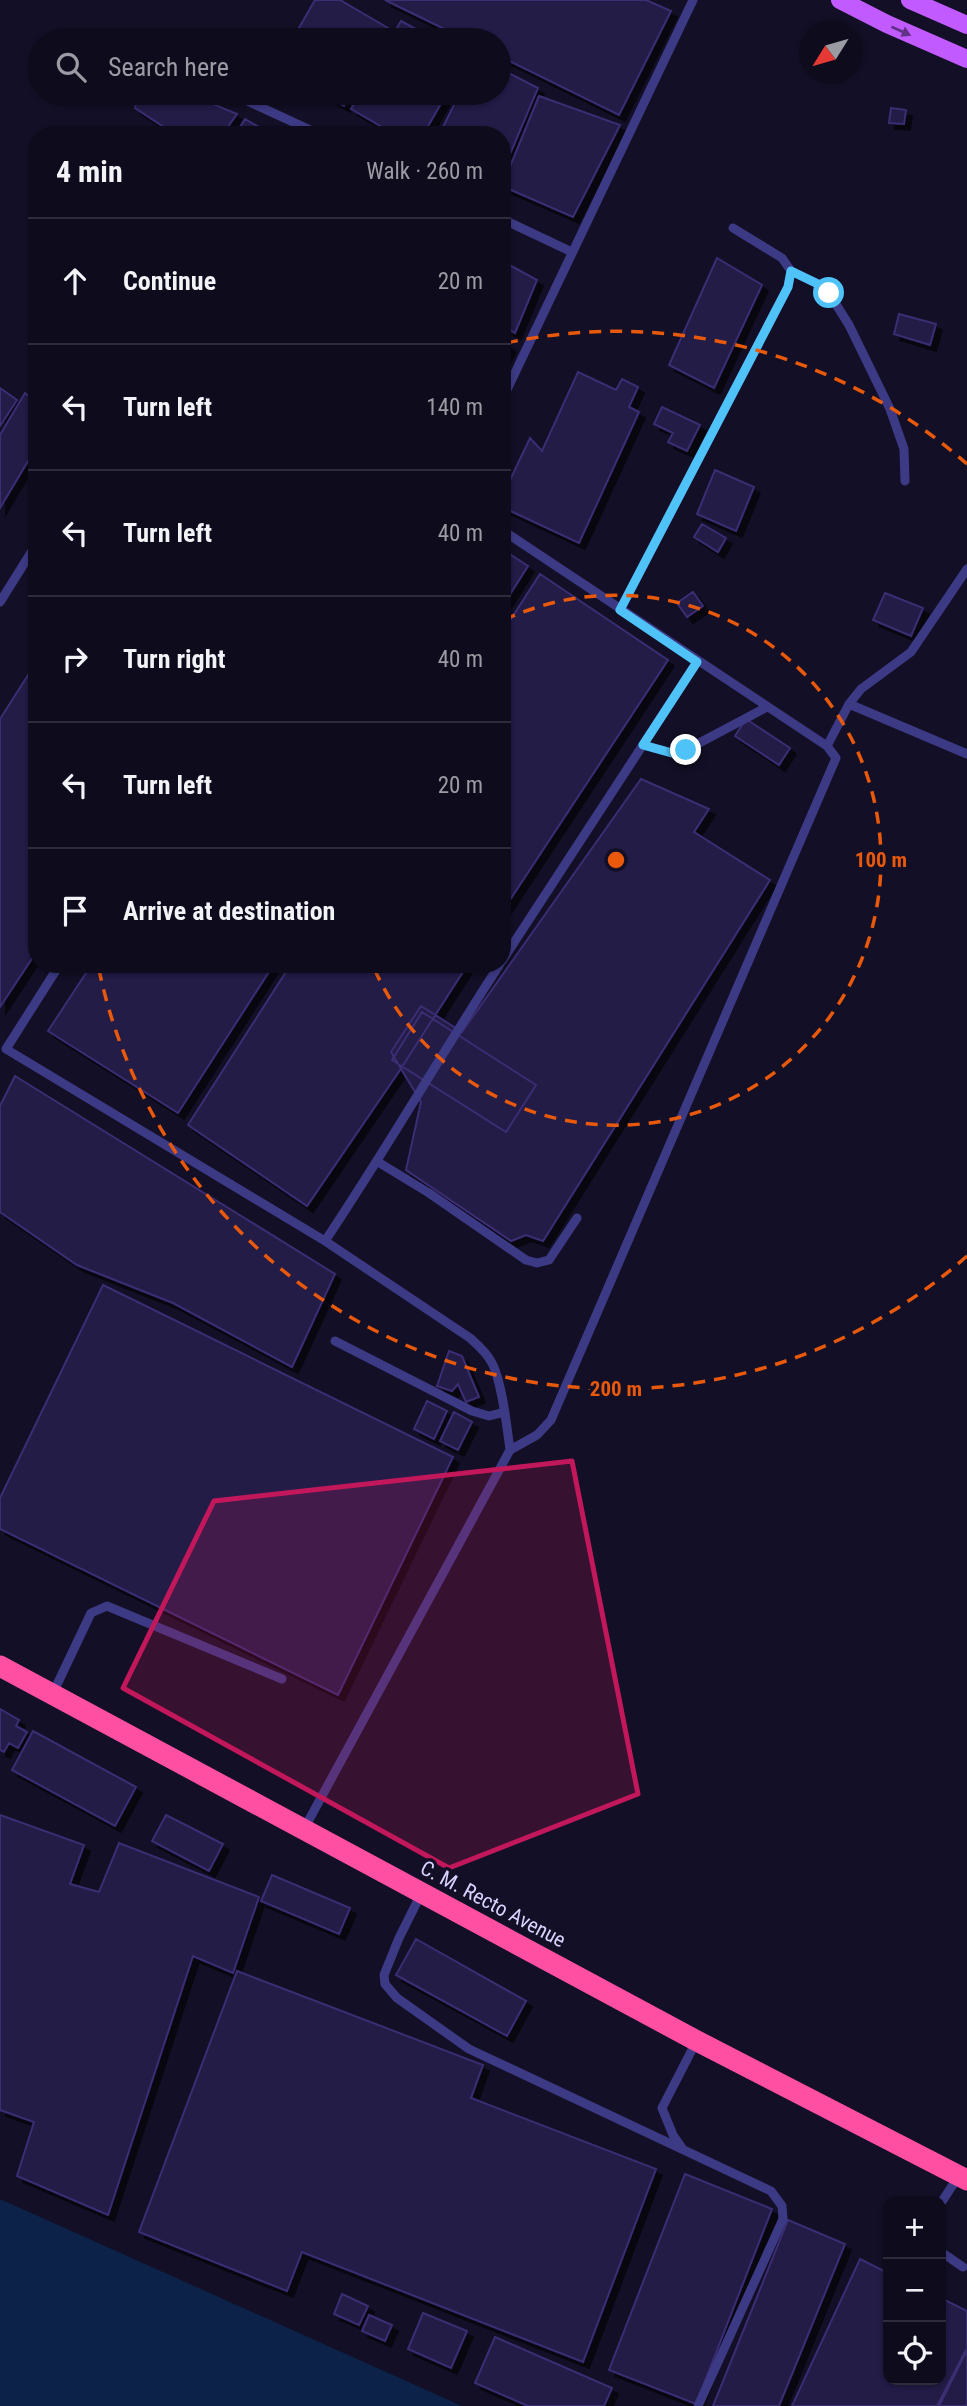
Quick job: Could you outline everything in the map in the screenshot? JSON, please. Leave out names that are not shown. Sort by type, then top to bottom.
[{"type":"highway","name":"C. M. Recto Avenue","points":[[0,1666],[696,2041],[963,2178]]},
{"type":"main road","points":[[840,0],[967,59]]},
{"type":"main road","points":[[910,0],[967,25]]},
{"type":"lane","points":[[511,381],[693,0]]},
{"type":"lane","points":[[256,105],[302,126]]},
{"type":"lane","points":[[511,223],[572,252]]},
{"type":"lane","points":[[733,228],[782,258],[791,271],[818,284],[829,293],[849,325],[890,409],[904,449],[905,481]]},
{"type":"lane","points":[[620,610],[788,287],[791,271]]},
{"type":"lane","points":[[304,1829],[510,1450],[537,1435],[551,1420],[835,762],[834,753],[827,747],[511,536]]},
{"type":"lane","points":[[0,602],[28,557]]},
{"type":"lane","points":[[827,747],[849,704],[861,689],[911,652],[967,569]]},
{"type":"lane","points":[[511,948],[697,662]]},
{"type":"lane","points":[[849,704],[967,754]]},
{"type":"lane","points":[[643,745],[672,753],[686,750],[767,707]]},
{"type":"lane","points":[[54,973],[3,1053],[325,1241],[479,1346],[492,1363],[505,1412],[510,1450]]},
{"type":"lane","points":[[325,1241],[378,1162],[495,973]]},
{"type":"lane","points":[[378,1162],[429,1193],[526,1260],[537,1263],[549,1260],[577,1218]]},
{"type":"lane","points":[[335,1341],[472,1411],[489,1416],[505,1412]]},
{"type":"lane","points":[[53,1694],[91,1613],[107,1606],[282,1679]]},
{"type":"lane","points":[[421,1894],[384,1975],[385,1984],[397,1998],[469,2049],[771,2191],[782,2206],[783,2218],[698,2406]]},
{"type":"lane","points":[[684,2151],[673,2135],[662,2108],[696,2041]]},
{"type":"lane","points":[[946,2197],[963,2178]]},
{"type":"lane","points":[[946,2255],[963,2267]]},
{"type":"highlighted area","points":[[572,1461],[638,1794],[449,1868],[123,1688],[214,1501]]},
{"type":"water","points":[[0,2199],[462,2406],[0,2406]]},
{"type":"building","points":[[315,0],[340,0],[388,28],[299,28]]},
{"type":"building","points":[[385,0],[646,0],[671,11],[619,115],[511,62],[511,28],[442,28]]},
{"type":"building","points":[[401,21],[414,28],[397,28]]},
{"type":"building","points":[[511,74],[538,88],[511,152],[511,126],[444,126],[454,105],[511,105]]},
{"type":"building","points":[[539,96],[620,125],[573,217],[511,190],[511,164]]},
{"type":"building","points":[[136,105],[215,105],[237,114],[228,126],[162,126],[135,108]]},
{"type":"building","points":[[354,105],[440,105],[428,126],[380,126],[351,109]]},
{"type":"building","points":[[891,108],[906,110],[904,124],[889,123]]},
{"type":"building","points":[[245,119],[257,126],[241,126]]},
{"type":"building","points":[[717,258],[762,285],[714,388],[669,365]]},
{"type":"building","points":[[511,266],[537,280],[515,333],[511,331]]},
{"type":"building","points":[[899,314],[936,324],[930,345],[894,334]]},
{"type":"building","points":[[578,372],[616,390],[622,379],[638,387],[629,407],[639,412],[579,543],[511,511],[511,478],[530,438],[542,451]]},
{"type":"building","points":[[0,388],[17,400],[0,426]]},
{"type":"building","points":[[25,393],[28,396],[28,461],[0,508],[0,435]]},
{"type":"building","points":[[662,407],[700,425],[687,451],[668,442],[673,433],[654,424]]},
{"type":"building","points":[[715,470],[754,487],[736,531],[697,514]]},
{"type":"building","points":[[702,524],[726,538],[718,552],[694,537]]},
{"type":"building","points":[[511,555],[528,566],[511,593]]},
{"type":"building","points":[[540,574],[668,660],[511,898],[511,619]]},
{"type":"building","points":[[693,592],[703,606],[687,617],[677,603]]},
{"type":"building","points":[[885,593],[923,608],[911,636],[873,620]]},
{"type":"building","points":[[28,675],[28,965],[0,1007],[0,719]]},
{"type":"building","points":[[746,719],[790,748],[779,765],[735,736]]},
{"type":"building","points":[[641,779],[709,809],[694,832],[770,880],[543,1241],[526,1235],[511,1241],[406,1170],[421,1102],[391,1052],[421,1006],[462,1032],[504,973],[511,973],[511,963]]},
{"type":"building","points":[[86,973],[268,973],[178,1113],[48,1031]]},
{"type":"building","points":[[285,973],[462,973],[307,1206],[188,1125]]},
{"type":"building","points":[[422,1012],[536,1085],[506,1132],[392,1060]]},
{"type":"building","points":[[15,1076],[335,1274],[292,1367],[173,1303],[77,1265],[0,1212],[0,1106]]},
{"type":"building","points":[[103,1285],[453,1457],[338,1695],[0,1529],[0,1498]]},
{"type":"building","points":[[449,1351],[462,1356],[479,1397],[466,1402],[458,1384],[452,1391],[437,1386]]},
{"type":"building","points":[[427,1401],[447,1411],[434,1439],[414,1429]]},
{"type":"building","points":[[454,1412],[472,1422],[458,1450],[440,1441]]},
{"type":"building","points":[[0,1709],[19,1720],[16,1726],[27,1732],[18,1748],[9,1743],[4,1752],[0,1750]]},
{"type":"building","points":[[33,1731],[136,1787],[115,1826],[12,1770]]},
{"type":"building","points":[[0,1815],[84,1845],[70,1884],[99,1892],[119,1843],[259,1897],[233,1973],[193,1956],[108,2215],[17,2176],[34,2122],[0,2110]]},
{"type":"building","points":[[166,1815],[223,1844],[209,1871],[152,1841]]},
{"type":"building","points":[[272,1875],[350,1908],[339,1934],[261,1901]]},
{"type":"building","points":[[416,1939],[526,2001],[507,2036],[396,1975]]},
{"type":"building","points":[[237,1971],[483,2065],[471,2098],[656,2169],[583,2362],[302,2252],[287,2291],[139,2232]]},
{"type":"building","points":[[685,2174],[772,2209],[696,2404],[609,2370]]},
{"type":"building","points":[[788,2220],[845,2244],[779,2406],[713,2406]]},
{"type":"building","points":[[860,2259],[883,2270],[883,2385],[946,2385],[946,2300],[967,2311],[967,2348],[937,2406],[792,2406]]},
{"type":"building","points":[[342,2294],[368,2306],[359,2325],[334,2314]]},
{"type":"building","points":[[423,2313],[467,2331],[451,2368],[408,2349]]},
{"type":"building","points":[[369,2315],[392,2325],[385,2341],[362,2331]]},
{"type":"building","points":[[495,2337],[612,2388],[604,2406],[528,2406],[475,2383]]},
{"type":"building","points":[[967,2350],[967,2406],[939,2406]]},
{"type":"route","points":[[686,750],[672,753],[643,745],[697,662],[620,610],[788,287],[791,271],[818,284],[829,293]]}]
